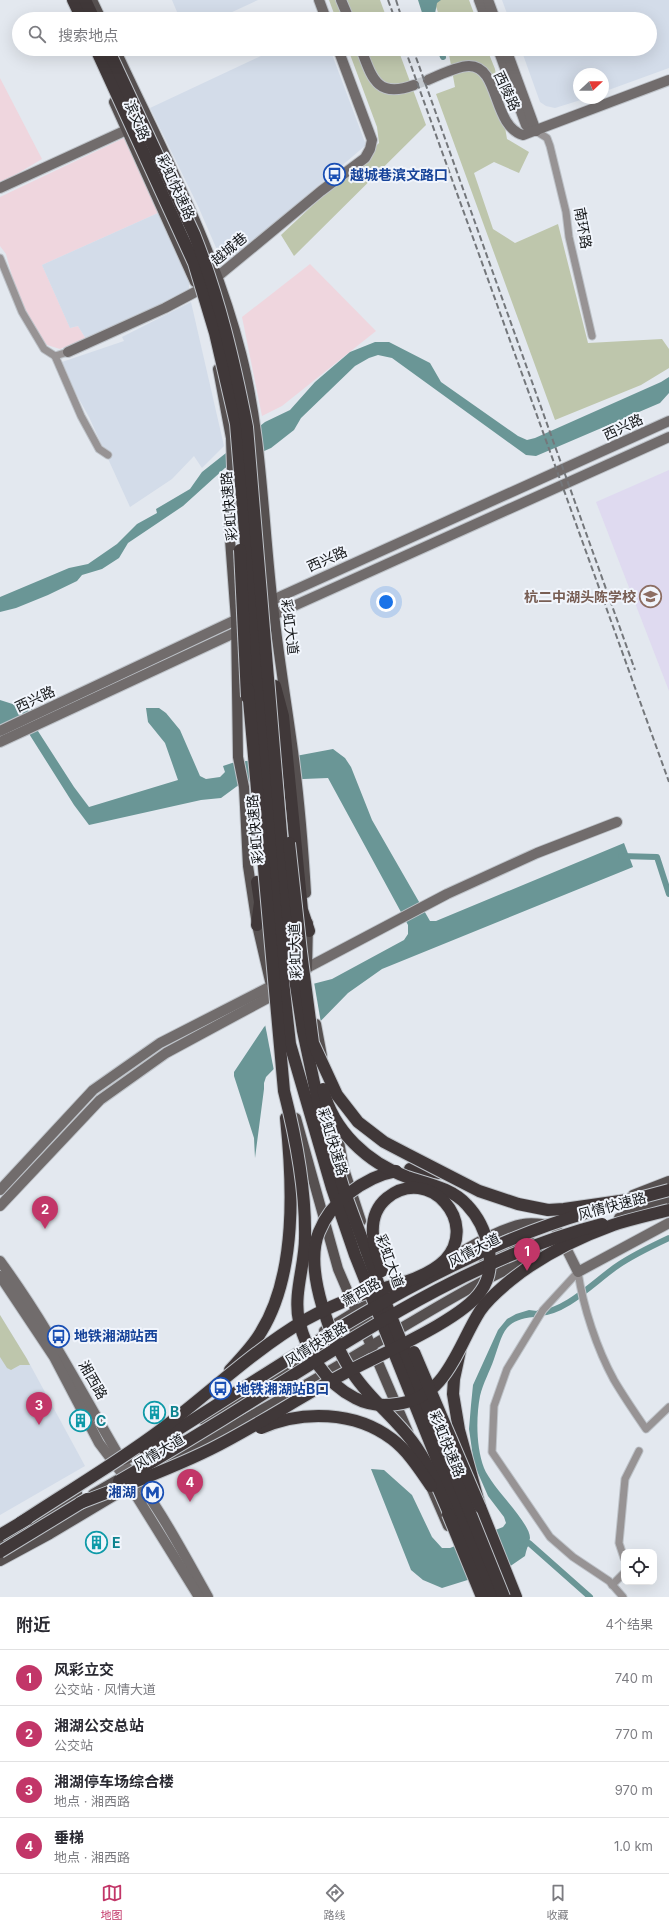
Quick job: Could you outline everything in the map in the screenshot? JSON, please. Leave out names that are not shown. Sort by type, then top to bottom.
[{"type":"highway","points":[[73,0],[79,12]]},
{"type":"highway","points":[[85,0],[91,12]]},
{"type":"highway","name":"彩虹快速路","points":[[99,56],[183,237],[205,296],[236,424],[247,477],[291,953],[303,1031],[320,1111],[345,1193],[384,1299],[504,1597]]},
{"type":"highway","name":"彩虹快速路","points":[[111,56],[194,234],[204,260],[234,359],[247,428],[247,477],[280,954],[290,1044],[330,1181],[355,1255],[492,1597]]},
{"type":"highway","points":[[212,1448],[333,1379],[463,1309],[483,1290],[488,1276],[489,1264],[486,1236],[478,1219],[466,1204],[454,1194],[433,1184],[407,1177],[383,1166],[355,1146],[326,1101],[299,937],[278,740],[264,546],[247,477]]},
{"type":"highway","points":[[221,1381],[261,1332],[277,1294],[283,1274],[290,1217],[288,1131],[248,689],[239,546],[247,477]]},
{"type":"highway","points":[[275,686],[283,716],[302,910],[309,931]]},
{"type":"highway","points":[[248,689],[246,746],[257,882],[260,902],[257,925]]},
{"type":"highway","points":[[315,1037],[337,1095],[358,1122],[384,1142],[479,1191],[503,1200],[548,1210],[576,1208],[634,1200]]},
{"type":"highway","points":[[284,1091],[291,1120],[305,1220],[305,1252],[298,1301],[299,1319],[309,1348],[324,1373],[334,1385],[358,1400],[371,1404],[387,1406],[401,1404],[418,1398],[433,1389],[448,1372],[481,1310],[493,1296],[523,1271],[561,1248],[613,1225],[669,1208]]},
{"type":"highway","points":[[449,1175],[421,1170],[402,1170],[382,1174],[356,1188],[329,1212],[318,1233],[315,1255],[316,1278],[320,1299],[337,1345],[354,1375],[412,1441],[422,1456],[482,1597]]},
{"type":"highway","points":[[20,1523],[128,1454],[172,1422],[267,1344],[306,1319],[361,1295],[382,1288],[390,1286],[403,1282],[420,1276],[444,1261],[454,1246],[456,1230],[451,1212],[446,1204],[432,1192],[417,1188],[408,1188],[396,1192],[387,1198],[376,1213],[372,1231],[373,1241],[384,1275],[386,1281],[388,1286],[390,1292],[416,1357],[478,1511],[516,1597]]},
{"type":"highway","name":"风情快速路","points":[[0,1535],[115,1468],[352,1321],[432,1277],[520,1235],[574,1217],[669,1190]]},
{"type":"highway","name":"风情快速路","points":[[4,1553],[80,1503],[183,1444],[372,1327],[461,1278],[519,1251],[545,1241],[587,1227],[669,1208]]},
{"type":"highway","points":[[462,1345],[454,1379],[455,1405],[459,1430],[478,1511]]},
{"type":"highway","points":[[80,1503],[275,1422],[294,1417],[331,1416],[353,1421],[373,1428],[392,1439],[408,1454],[450,1523]]},
{"type":"main road","points":[[68,0],[73,12]]},
{"type":"main road","points":[[92,0],[98,12]]},
{"type":"main road","name":"滨文路","points":[[93,56],[199,290]]},
{"type":"main road","name":"滨文路","points":[[118,56],[198,228],[217,277]]},
{"type":"main road","name":"彩虹大道","points":[[217,277],[241,354],[255,422],[272,600],[296,785],[309,931],[308,974],[315,1037],[344,1169],[392,1308],[478,1511],[510,1597]]},
{"type":"main road","name":"彩虹大道","points":[[199,290],[216,358],[231,438],[232,467],[229,526],[236,620],[238,757],[244,786],[248,866],[257,925],[272,991],[284,1066],[305,1154],[338,1269],[450,1523],[476,1597]]},
{"type":"main road","name":"风情大道","points":[[0,1543],[21,1531],[119,1463],[156,1448],[392,1308],[555,1226],[669,1181]]},
{"type":"main road","points":[[372,1346],[471,1289],[536,1257],[669,1198]]},
{"type":"main road","points":[[565,1245],[621,1228],[669,1208]]},
{"type":"main road","name":"萧西路","points":[[119,1463],[159,1435],[356,1310],[387,1292],[503,1231],[523,1224],[537,1223],[555,1226]]},
{"type":"main road","points":[[453,1257],[477,1264]]},
{"type":"main road","name":"风情大道","points":[[0,1561],[4,1553],[50,1534],[134,1484],[165,1463],[285,1398],[372,1346]]},
{"type":"main road","points":[[240,1384],[278,1376]]},
{"type":"main road","points":[[4,1553],[43,1526],[127,1474]]},
{"type":"street","points":[[319,0],[323,12]]},
{"type":"street","points":[[341,0],[346,12]]},
{"type":"street","points":[[479,0],[483,12]]},
{"type":"street","points":[[488,0],[492,12]]},
{"type":"street","name":"越城巷","points":[[68,352],[164,308],[199,290],[217,277],[321,191],[365,158],[370,149],[372,140],[341,56]]},
{"type":"street","points":[[364,56],[372,78],[383,87],[392,90],[414,85]]},
{"type":"street","name":"南环路","points":[[501,56],[526,125],[547,138],[550,146],[566,212],[569,237],[592,336]]},
{"type":"street","name":"南环路","points":[[509,56],[536,131]]},
{"type":"street","name":"西陵路","points":[[428,80],[469,66],[480,68],[488,76],[504,119],[517,133],[523,135],[669,80]]},
{"type":"street","points":[[0,188],[148,120]]},
{"type":"street","points":[[0,258],[22,312],[44,350],[55,356],[82,416],[99,449],[108,455]]},
{"type":"street","points":[[55,356],[68,352]]},
{"type":"street","name":"西兴路","points":[[0,731],[236,620],[272,600],[669,421]]},
{"type":"street","name":"西兴路","points":[[0,742],[274,615],[669,437]]},
{"type":"street","points":[[0,1190],[93,1090],[160,1043],[308,974],[425,905],[523,859],[617,822]]},
{"type":"street","points":[[0,1206],[100,1100],[166,1053],[272,991]]},
{"type":"street","points":[[623,1597],[612,1585],[573,1557],[550,1537],[492,1452],[494,1406],[507,1369],[536,1320],[543,1310],[578,1272],[669,1223]]},
{"type":"street","points":[[555,1226],[578,1272],[583,1297],[601,1352],[614,1379],[646,1429],[669,1407]]},
{"type":"street","name":"湘西路","points":[[0,1261],[24,1293],[61,1353],[119,1463],[170,1531],[208,1597]]},
{"type":"street","name":"湘西路","points":[[0,1276],[54,1357],[99,1443],[119,1463]]},
{"type":"street","points":[[621,1549],[619,1543],[625,1479],[639,1451]]},
{"type":"street","name":"湘西路","points":[[134,1484],[199,1597]]},
{"type":"street","points":[[612,1585],[621,1576]]},
{"type":"shaded area","points":[[172,0],[258,0],[232,12],[177,12]]},
{"type":"shaded area","points":[[329,0],[380,0],[384,12],[333,12]]},
{"type":"shaded area","points":[[418,0],[441,0],[437,3],[435,12],[422,12]]},
{"type":"shaded area","points":[[434,0],[469,0],[473,12],[438,12]]},
{"type":"shaded area","points":[[502,0],[669,0],[669,68],[609,90],[609,68],[573,68],[573,102],[555,108],[546,106],[540,102],[524,56],[657,56],[657,12],[506,12]]},
{"type":"shaded area","points":[[261,56],[333,56],[366,145],[224,266],[198,206],[150,108]]},
{"type":"shaded area","points":[[351,56],[401,56],[426,125],[294,256],[281,235],[379,143],[377,127]]},
{"type":"shaded area","points":[[449,56],[490,56],[495,69],[507,139],[529,152],[519,173],[494,162],[474,173],[493,229],[515,243],[558,224],[588,343],[662,339],[669,349],[669,368],[641,385],[555,420],[436,94],[455,87]]},
{"type":"shaded area","points":[[0,78],[42,159],[0,184]]},
{"type":"shaded area","points":[[124,138],[158,213],[42,265],[70,328],[78,326],[86,339],[60,349],[47,345],[22,312],[6,254],[0,246],[0,197]]},
{"type":"shaded area","points":[[158,213],[189,279],[189,290],[144,317],[141,312],[86,339],[78,326],[70,328],[42,265]]},
{"type":"shaded area","points":[[310,264],[376,331],[282,406],[262,416],[242,317]]},
{"type":"shaded area","points":[[191,302],[224,446],[202,468],[194,456],[172,479],[130,507],[89,417],[59,363],[124,341],[122,337]]},
{"type":"shaded area","points":[[375,342],[389,342],[430,363],[441,382],[518,436],[527,440],[535,438],[661,382],[669,377],[669,393],[660,403],[536,456],[526,455],[392,358],[378,355],[355,366],[301,418],[294,430],[271,448],[225,468],[183,506],[128,543],[119,558],[102,569],[82,575],[77,581],[48,595],[16,608],[0,612],[0,597],[69,568],[88,564],[117,544],[137,524],[157,513],[156,509],[190,489],[202,472],[265,422],[290,410],[315,382],[350,352]]},
{"type":"shaded area","name":"杭二中湖头陈学校","points":[[669,470],[669,691],[596,502]]},
{"type":"shaded area","points":[[0,700],[22,707],[39,710],[47,718],[36,728],[74,787],[89,807],[178,780],[165,743],[148,722],[146,708],[159,708],[166,713],[180,730],[200,776],[206,779],[220,777],[225,772],[223,766],[235,762],[285,758],[333,749],[345,758],[351,767],[372,820],[430,921],[436,921],[624,843],[633,867],[382,969],[348,993],[266,1077],[255,1158],[254,1138],[234,1072],[264,1027],[305,986],[332,979],[404,940],[408,934],[408,925],[328,778],[252,781],[240,784],[221,798],[201,800],[89,825],[74,805],[26,729],[0,733]]},
{"type":"shaded area","points":[[529,1310],[537,1311],[534,1317],[516,1321],[510,1325],[502,1336],[481,1391],[477,1422],[479,1451],[484,1468],[488,1476],[518,1514],[528,1531],[530,1538],[525,1556],[509,1567],[442,1588],[423,1580],[411,1570],[371,1469],[384,1470],[412,1495],[432,1537],[442,1548],[450,1548],[503,1527],[506,1523],[504,1517],[488,1496],[474,1464],[469,1429],[473,1385],[498,1330],[507,1319],[516,1314]]},
{"type":"shaded area","points":[[0,1315],[27,1359],[85,1466],[0,1515]]},
{"type":"shaded area","points":[[0,1315],[30,1365],[20,1365],[11,1370],[7,1368],[0,1357]]},
{"type":"pier","points":[[314,982],[321,1023],[274,1071],[265,1024],[304,985]]},
{"type":"waterway","points":[[621,856],[657,857],[669,894]]},
{"type":"waterway","points":[[539,1313],[549,1311],[570,1302],[623,1262],[669,1238]]},
{"type":"waterway","points":[[521,1546],[529,1543],[590,1597]]},
{"type":"tunnel","points":[[414,85],[428,80]]},
{"type":"railway","points":[[388,0],[392,12]]},
{"type":"railway","points":[[396,0],[400,12]]},
{"type":"railway","points":[[408,56],[669,782]]},
{"type":"railway","points":[[416,56],[635,670]]},
{"type":"place","name":"越城巷滨文路口","points":[[334,175]]},
{"type":"place","name":"杭二中湖头陈学校","points":[[651,597]]},
{"type":"place","name":"湘湖公交总站","points":[[45,1229]]},
{"type":"place","name":"风彩立交","points":[[527,1271]]},
{"type":"place","name":"地铁湘湖站西","points":[[59,1336]]},
{"type":"place","name":"地铁湘湖站B口","points":[[220,1389]]},
{"type":"place","name":"B","points":[[155,1412]]},
{"type":"place","name":"C","points":[[80,1421]]},
{"type":"place","name":"湘湖停车场综合楼","points":[[39,1425]]},
{"type":"place","name":"湘湖","points":[[152,1492]]},
{"type":"place","name":"垂梯","points":[[190,1502]]},
{"type":"place","name":"E","points":[[97,1543]]}]
